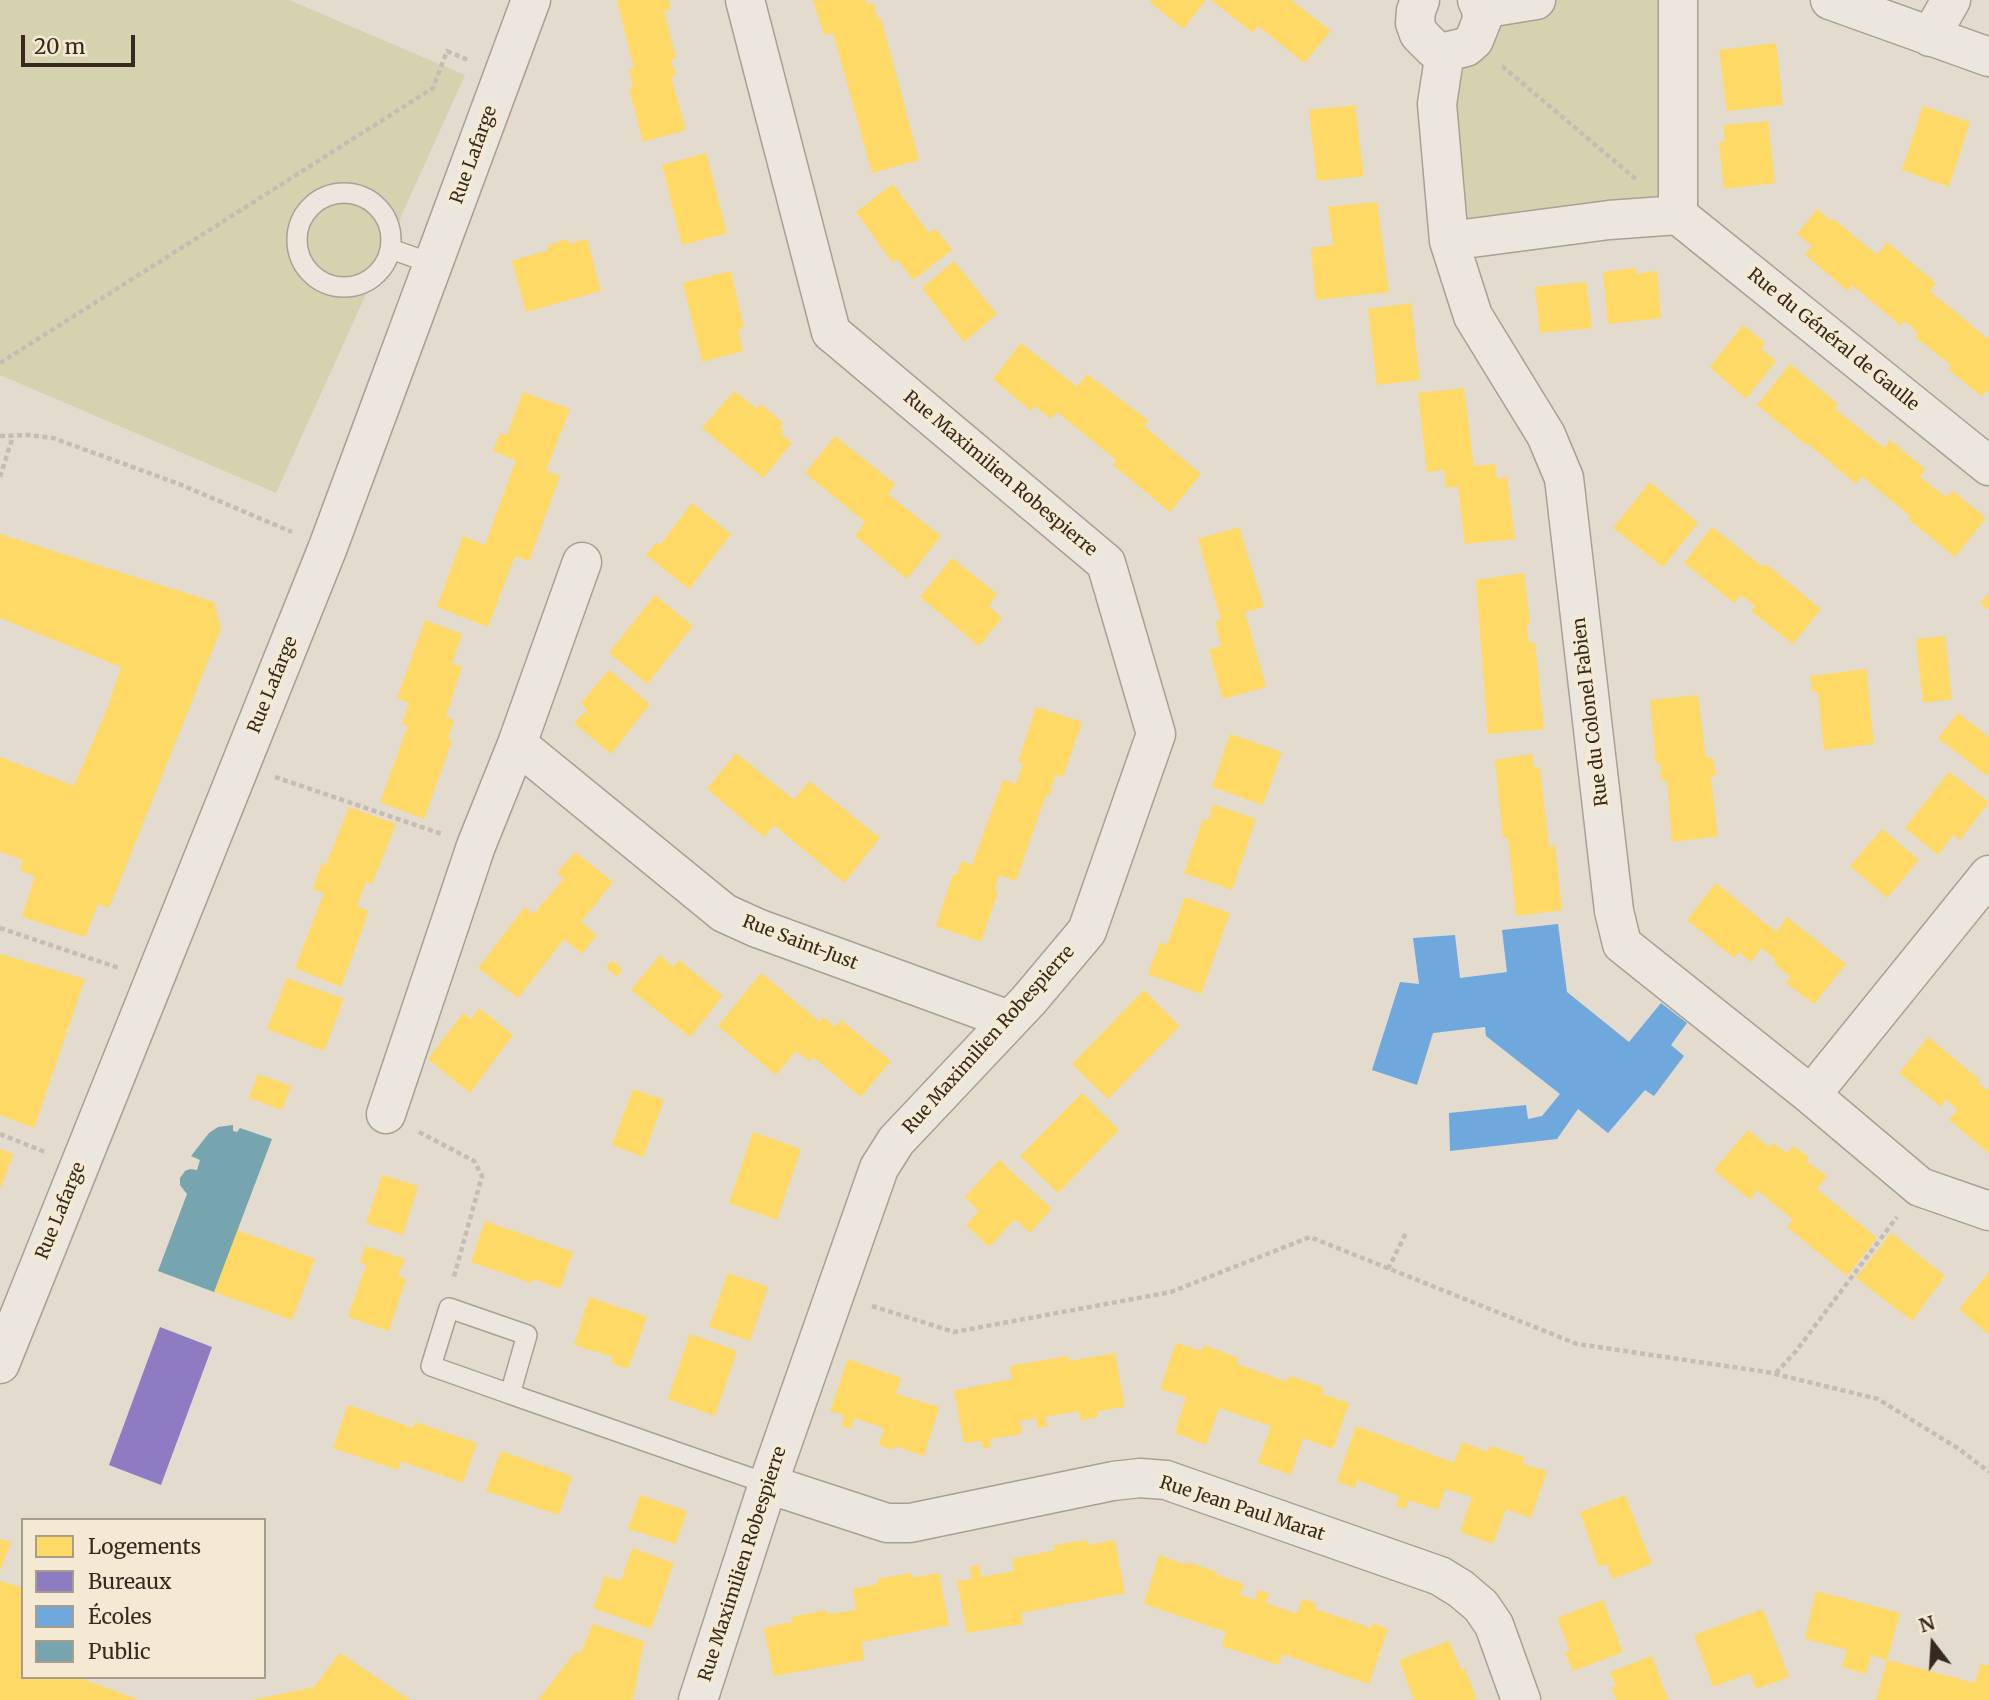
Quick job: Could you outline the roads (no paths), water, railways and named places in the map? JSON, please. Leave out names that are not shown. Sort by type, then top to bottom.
[{"type":"street","name":"Rue Lafarge","points":[[0,1364],[328,547],[531,0]]},
{"type":"street","name":"Rue Maximilien Robespierre","points":[[698,1700],[768,1484],[879,1168],[887,1153],[1060,965],[1087,931],[1156,734],[1106,563],[831,332],[745,0]]},
{"type":"street","points":[[1420,0],[1415,23],[1419,34],[1434,49],[1445,51],[1466,47],[1474,40],[1482,20],[1479,5],[1536,0]]},
{"type":"street","points":[[1449,241],[1609,220],[1678,215],[1678,0]]},
{"type":"street","points":[[1830,0],[1989,57]]},
{"type":"street","points":[[1930,37],[1951,0]]},
{"type":"street","name":"Rue du Colonel Fabien","points":[[1445,51],[1437,104],[1449,241],[1473,316],[1546,435],[1564,478],[1614,911],[1622,944],[1811,1095],[1920,1187],[1989,1211]]},
{"type":"street","name":"Rue du Général de Gaulle","points":[[1678,215],[1989,466]]},
{"type":"street","points":[[386,1114],[476,846],[517,744],[582,562]]},
{"type":"street","name":"Rue Saint-Just","points":[[517,744],[723,913],[757,928],[1009,1020]]},
{"type":"street","points":[[1811,1095],[1989,876]]},
{"type":"street","name":"Rue Jean Paul Marat","points":[[768,1484],[887,1522],[910,1523],[1113,1481],[1140,1478],[1166,1480],[1440,1576],[1461,1589],[1481,1606],[1494,1625],[1521,1700]]},
{"type":"lane","points":[[337,192],[353,192],[379,207],[387,219],[391,249],[385,264],[374,277],[360,285],[328,285],[314,277],[303,265],[297,250],[296,233],[301,218],[323,197],[337,192]]},
{"type":"lane","points":[[391,249],[433,264]]},
{"type":"lane","points":[[510,1394],[527,1335],[449,1308],[431,1366],[510,1394],[768,1484]]}]
